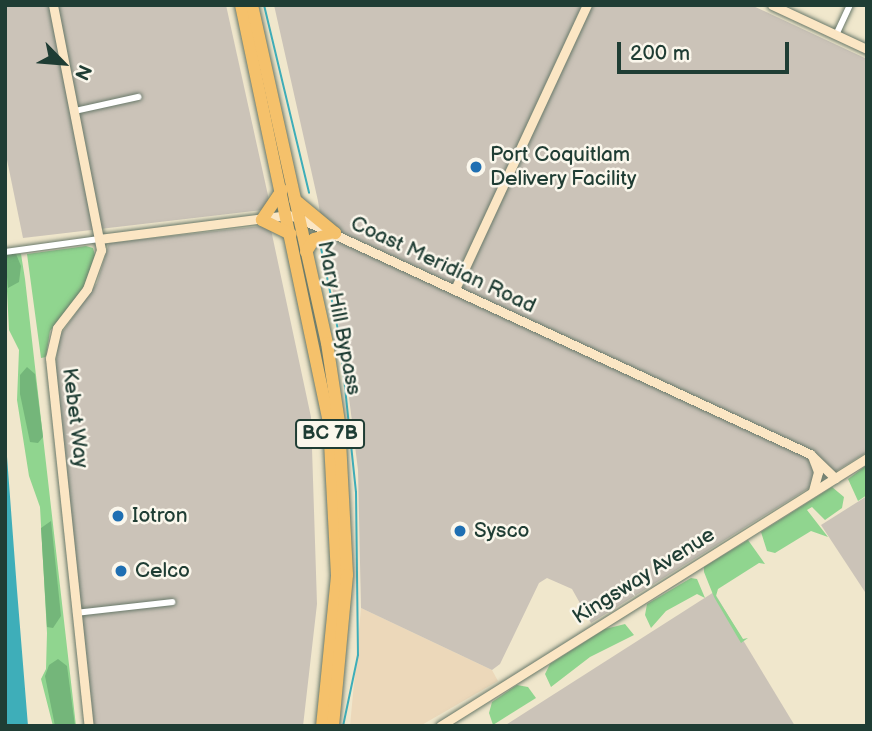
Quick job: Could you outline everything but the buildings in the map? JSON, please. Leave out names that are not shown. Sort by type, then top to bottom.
[{"type":"highway","name":"Mary Hill Bypass","points":[[241,5],[282,190],[306,252],[332,373],[345,484],[346,609],[333,726]]},
{"type":"highway","name":"Mary Hill Bypass","points":[[252,5],[295,199],[292,234],[321,370],[335,485],[335,609],[322,726]]},
{"type":"highway","points":[[282,190],[262,220],[292,234]]},
{"type":"highway","points":[[295,199],[335,233]]},
{"type":"highway","points":[[306,252],[314,239],[335,233]]},
{"type":"street","name":"Kebet Way","points":[[53,5],[99,239],[100,259],[93,279],[57,328],[50,358],[89,726]]},
{"type":"street","points":[[455,289],[587,5]]},
{"type":"street","points":[[772,5],[867,49]]},
{"type":"street","points":[[836,35],[850,5]]},
{"type":"street","points":[[75,111],[138,97]]},
{"type":"street","points":[[5,252],[293,217]]},
{"type":"street","name":"Coast Meridian Road","points":[[293,217],[335,233],[810,454],[835,478]]},
{"type":"street","points":[[810,454],[818,472],[813,491]]},
{"type":"street","name":"Kingsway Avenue","points":[[440,726],[867,458]]},
{"type":"street","points":[[76,612],[172,603]]},
{"type":"shaded area","points":[[5,5],[226,5],[271,209],[23,238],[5,150]]},
{"type":"shaded area","points":[[274,5],[751,5],[867,59],[867,452],[591,623],[572,589],[547,578],[539,583],[500,664],[492,670],[361,608],[358,470],[345,365],[318,201]]},
{"type":"shaded area","points":[[270,225],[311,417],[317,604],[303,726],[94,726],[55,370],[59,337],[97,283],[109,243]]},
{"type":"shaded area","points":[[867,496],[867,595],[821,525]]},
{"type":"shaded area","points":[[714,592],[795,726],[504,726]]},
{"type":"shaded area","points":[[361,608],[492,670],[498,681],[420,726],[350,726]]},
{"type":"green space","points":[[86,246],[93,248],[95,255],[84,287],[50,331],[46,357],[41,358],[27,254]]},
{"type":"green space","points":[[5,252],[21,254],[25,279],[76,726],[53,726],[41,679],[46,669],[47,633],[40,507],[29,476],[17,400],[19,350],[9,330]]},
{"type":"green space","points":[[5,254],[16,254],[21,266],[19,282],[8,288]]},
{"type":"green space","points":[[27,367],[35,374],[43,437],[38,443],[30,442],[20,394],[20,375]]},
{"type":"green space","points":[[867,465],[867,495],[858,501],[848,479]]},
{"type":"green space","points":[[832,487],[844,497],[842,508],[825,520],[812,507],[807,510],[828,537],[811,531],[775,553],[767,551],[761,532]]},
{"type":"green space","points":[[51,521],[61,616],[53,628],[47,627],[41,528]]},
{"type":"green space","points":[[748,540],[765,564],[759,563],[718,589],[716,596],[743,639],[748,638],[741,643],[714,597],[704,567]]},
{"type":"green space","points":[[691,578],[697,579],[705,598],[697,594],[666,611],[651,628],[645,615],[647,604]]},
{"type":"green space","points":[[625,624],[634,635],[590,657],[551,687],[545,674],[550,664],[605,629]]},
{"type":"green space","points":[[58,659],[67,666],[75,726],[55,726],[45,676],[49,665]]},
{"type":"green space","points":[[517,685],[528,687],[536,698],[493,725],[489,713],[492,702]]},
{"type":"water","points":[[5,430],[17,590],[28,726],[5,726]]},
{"type":"waterway","points":[[264,5],[309,193]]},
{"type":"waterway","points":[[321,248],[340,340],[356,492],[358,655],[343,726]]},
{"type":"place","name":"Port Coquitlam Delivery Facility","points":[[476,167]]},
{"type":"place","name":"Iotron","points":[[118,516]]},
{"type":"place","name":"Sysco","points":[[460,531]]},
{"type":"place","name":"Celco","points":[[121,571]]}]
